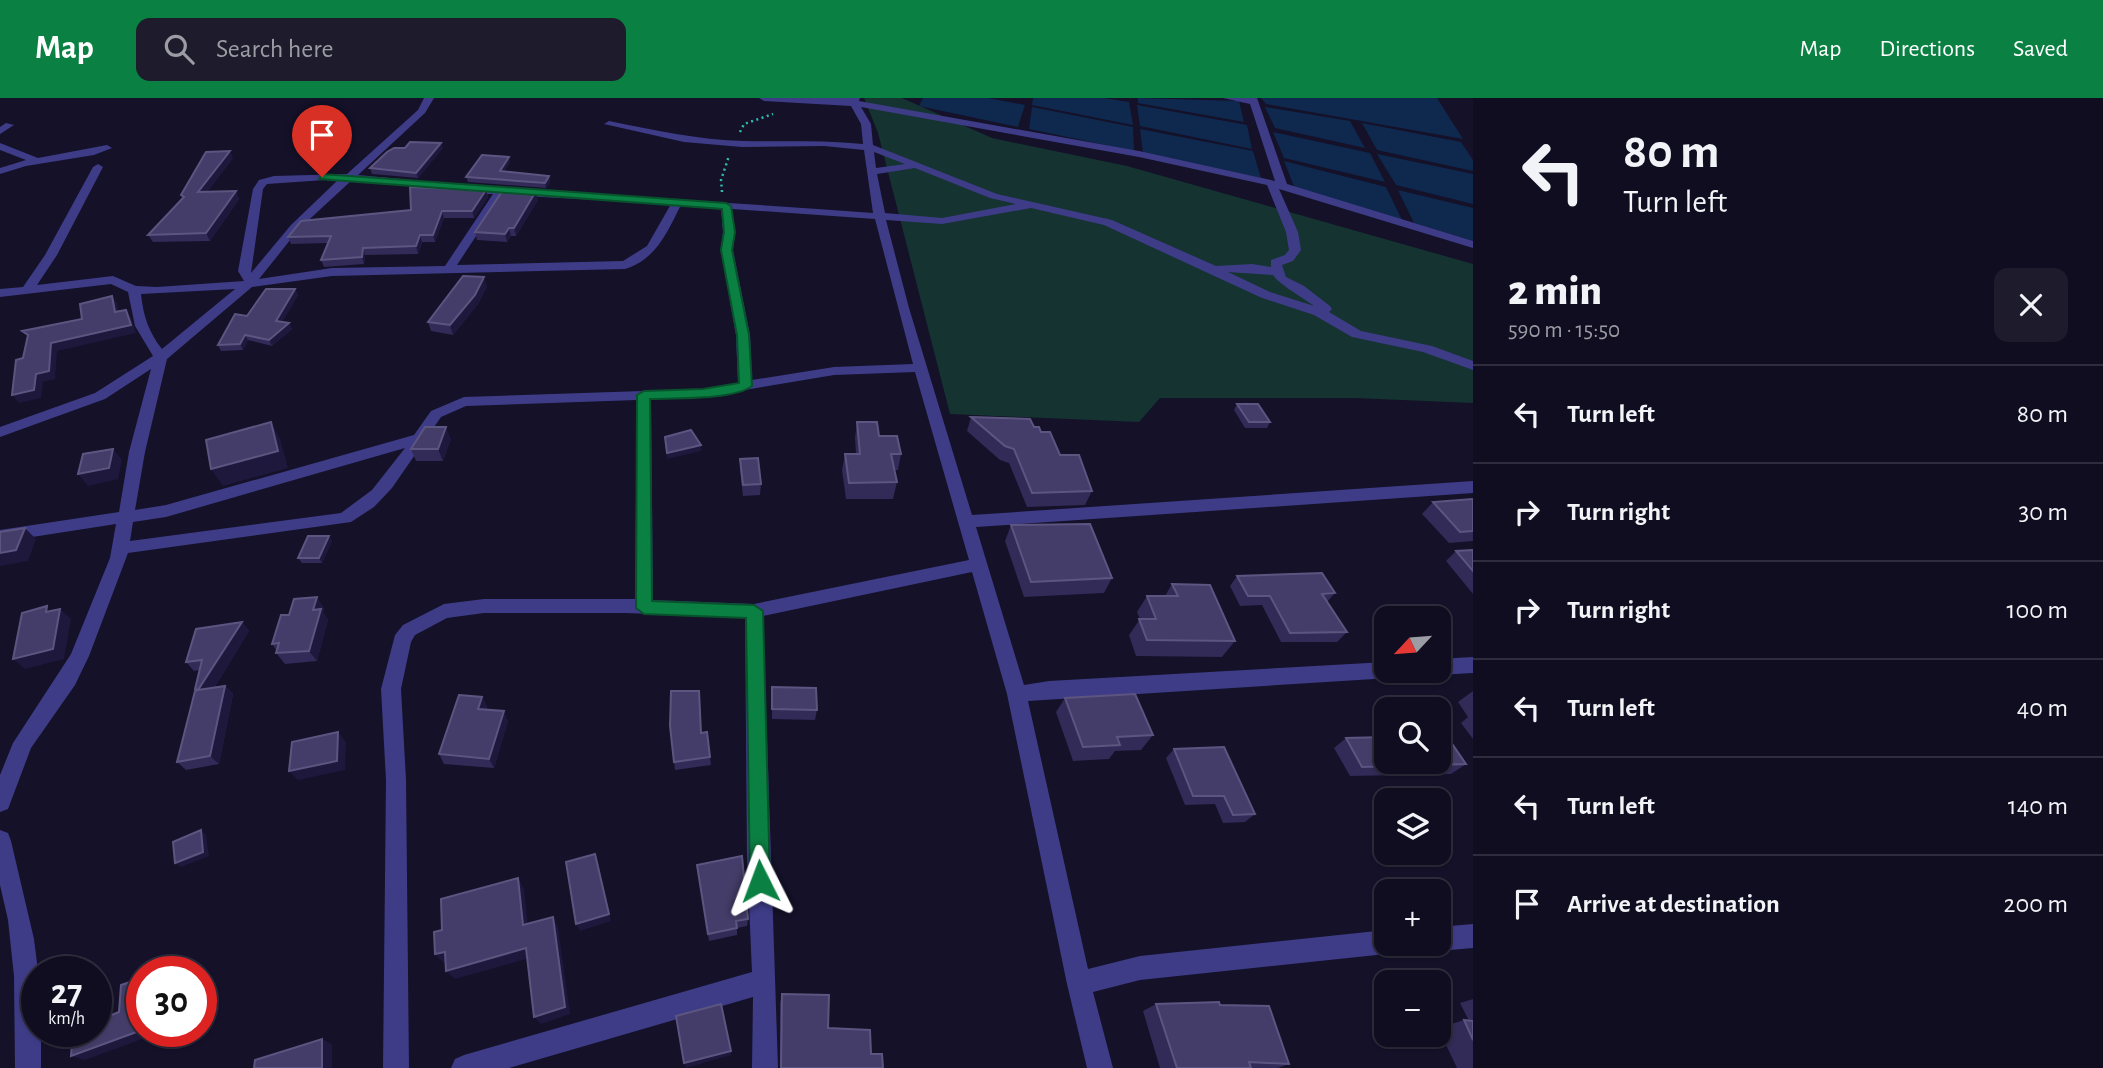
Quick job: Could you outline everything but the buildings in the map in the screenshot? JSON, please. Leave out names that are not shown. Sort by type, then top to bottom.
[{"type":"street","points":[[0,432],[100,396],[161,357],[249,282],[295,227],[422,111],[429,98]]},
{"type":"street","points":[[764,98],[855,100],[1023,131],[1276,185],[1473,244]]},
{"type":"street","points":[[1228,98],[1252,100],[1292,232],[1295,250],[1289,258],[1275,263],[1283,302]]},
{"type":"street","points":[[855,100],[866,124],[881,216],[920,368],[1017,694],[1079,984],[1100,1068]]},
{"type":"street","points":[[609,124],[709,141],[869,147],[981,191],[1029,205],[1108,222],[1283,302],[1319,312],[1374,340],[1427,349],[1473,366]]},
{"type":"street","points":[[0,146],[11,153],[37,160]]},
{"type":"street","points":[[0,171],[37,160],[63,159],[107,148]]},
{"type":"street","points":[[872,172],[916,165]]},
{"type":"street","points":[[27,290],[51,255],[98,167]]},
{"type":"street","points":[[249,282],[244,271],[258,189],[263,182],[274,178],[350,178],[500,192],[606,196],[676,204],[952,220],[1029,205]]},
{"type":"street","points":[[449,269],[500,192]]},
{"type":"street","points":[[0,293],[113,280],[134,290],[249,282],[332,272],[625,265],[642,259],[652,251],[676,204]]},
{"type":"street","points":[[726,206],[729,232],[727,250],[743,335],[745,386]]},
{"type":"street","points":[[1208,267],[1279,275],[1305,289],[1312,300],[1340,324]]},
{"type":"street","points":[[134,290],[137,317],[144,338],[161,357]]},
{"type":"street","points":[[0,802],[23,743],[68,679],[80,656],[122,548],[137,452],[161,357]]},
{"type":"street","points":[[122,548],[345,518],[362,509],[391,481],[436,414],[464,402],[703,393],[834,371],[920,368]]},
{"type":"street","points":[[644,395],[644,608]]},
{"type":"street","points":[[0,536],[127,515],[166,512],[419,439]]},
{"type":"street","points":[[965,522],[1473,487]]},
{"type":"street","points":[[396,1068],[396,780],[391,689],[402,640],[409,630],[444,611],[484,606],[754,611],[979,564]]},
{"type":"street","points":[[754,611],[765,1068]]},
{"type":"street","points":[[1451,666],[1473,665]]},
{"type":"street","points":[[1017,694],[1049,689],[1374,671]]},
{"type":"street","points":[[0,841],[4,871],[20,917],[28,974],[28,1068]]},
{"type":"street","points":[[1451,938],[1473,936]]},
{"type":"street","points":[[1079,984],[1140,968],[1374,943]]},
{"type":"street","points":[[464,1068],[765,981]]},
{"type":"green space","points":[[864,98],[902,98],[992,138],[1127,166],[1473,264],[1473,403],[1354,398],[1160,398],[1139,422],[950,414],[878,133]]},
{"type":"water","points":[[923,98],[988,98],[1025,105],[1018,127],[919,106]]},
{"type":"water","points":[[1033,98],[1104,98],[1129,102],[1133,125],[1032,105]]},
{"type":"water","points":[[1138,98],[1239,101],[1244,122],[1138,103]]},
{"type":"water","points":[[1261,98],[1437,98],[1463,139],[1266,104]]},
{"type":"water","points":[[1137,105],[1247,125],[1252,149],[1140,126]]},
{"type":"water","points":[[1032,107],[1133,127],[1134,151],[1029,129]]},
{"type":"water","points":[[1265,107],[1350,121],[1365,148],[1275,128]]},
{"type":"water","points":[[1362,123],[1461,142],[1473,160],[1473,171],[1377,150]]},
{"type":"water","points":[[1140,129],[1253,151],[1261,178],[1143,153]]},
{"type":"water","points":[[1273,132],[1370,153],[1385,182],[1284,158]]},
{"type":"water","points":[[1377,154],[1473,174],[1473,204],[1396,185]]},
{"type":"water","points":[[1284,161],[1386,187],[1402,220],[1295,189]]},
{"type":"water","points":[[1398,190],[1473,208],[1473,241],[1414,223]]},
{"type":"route","points":[[322,177],[340,176],[486,191],[606,196],[676,204],[726,206],[729,232],[727,250],[743,335],[745,386],[703,393],[644,395],[644,608],[754,611],[760,881]]}]
